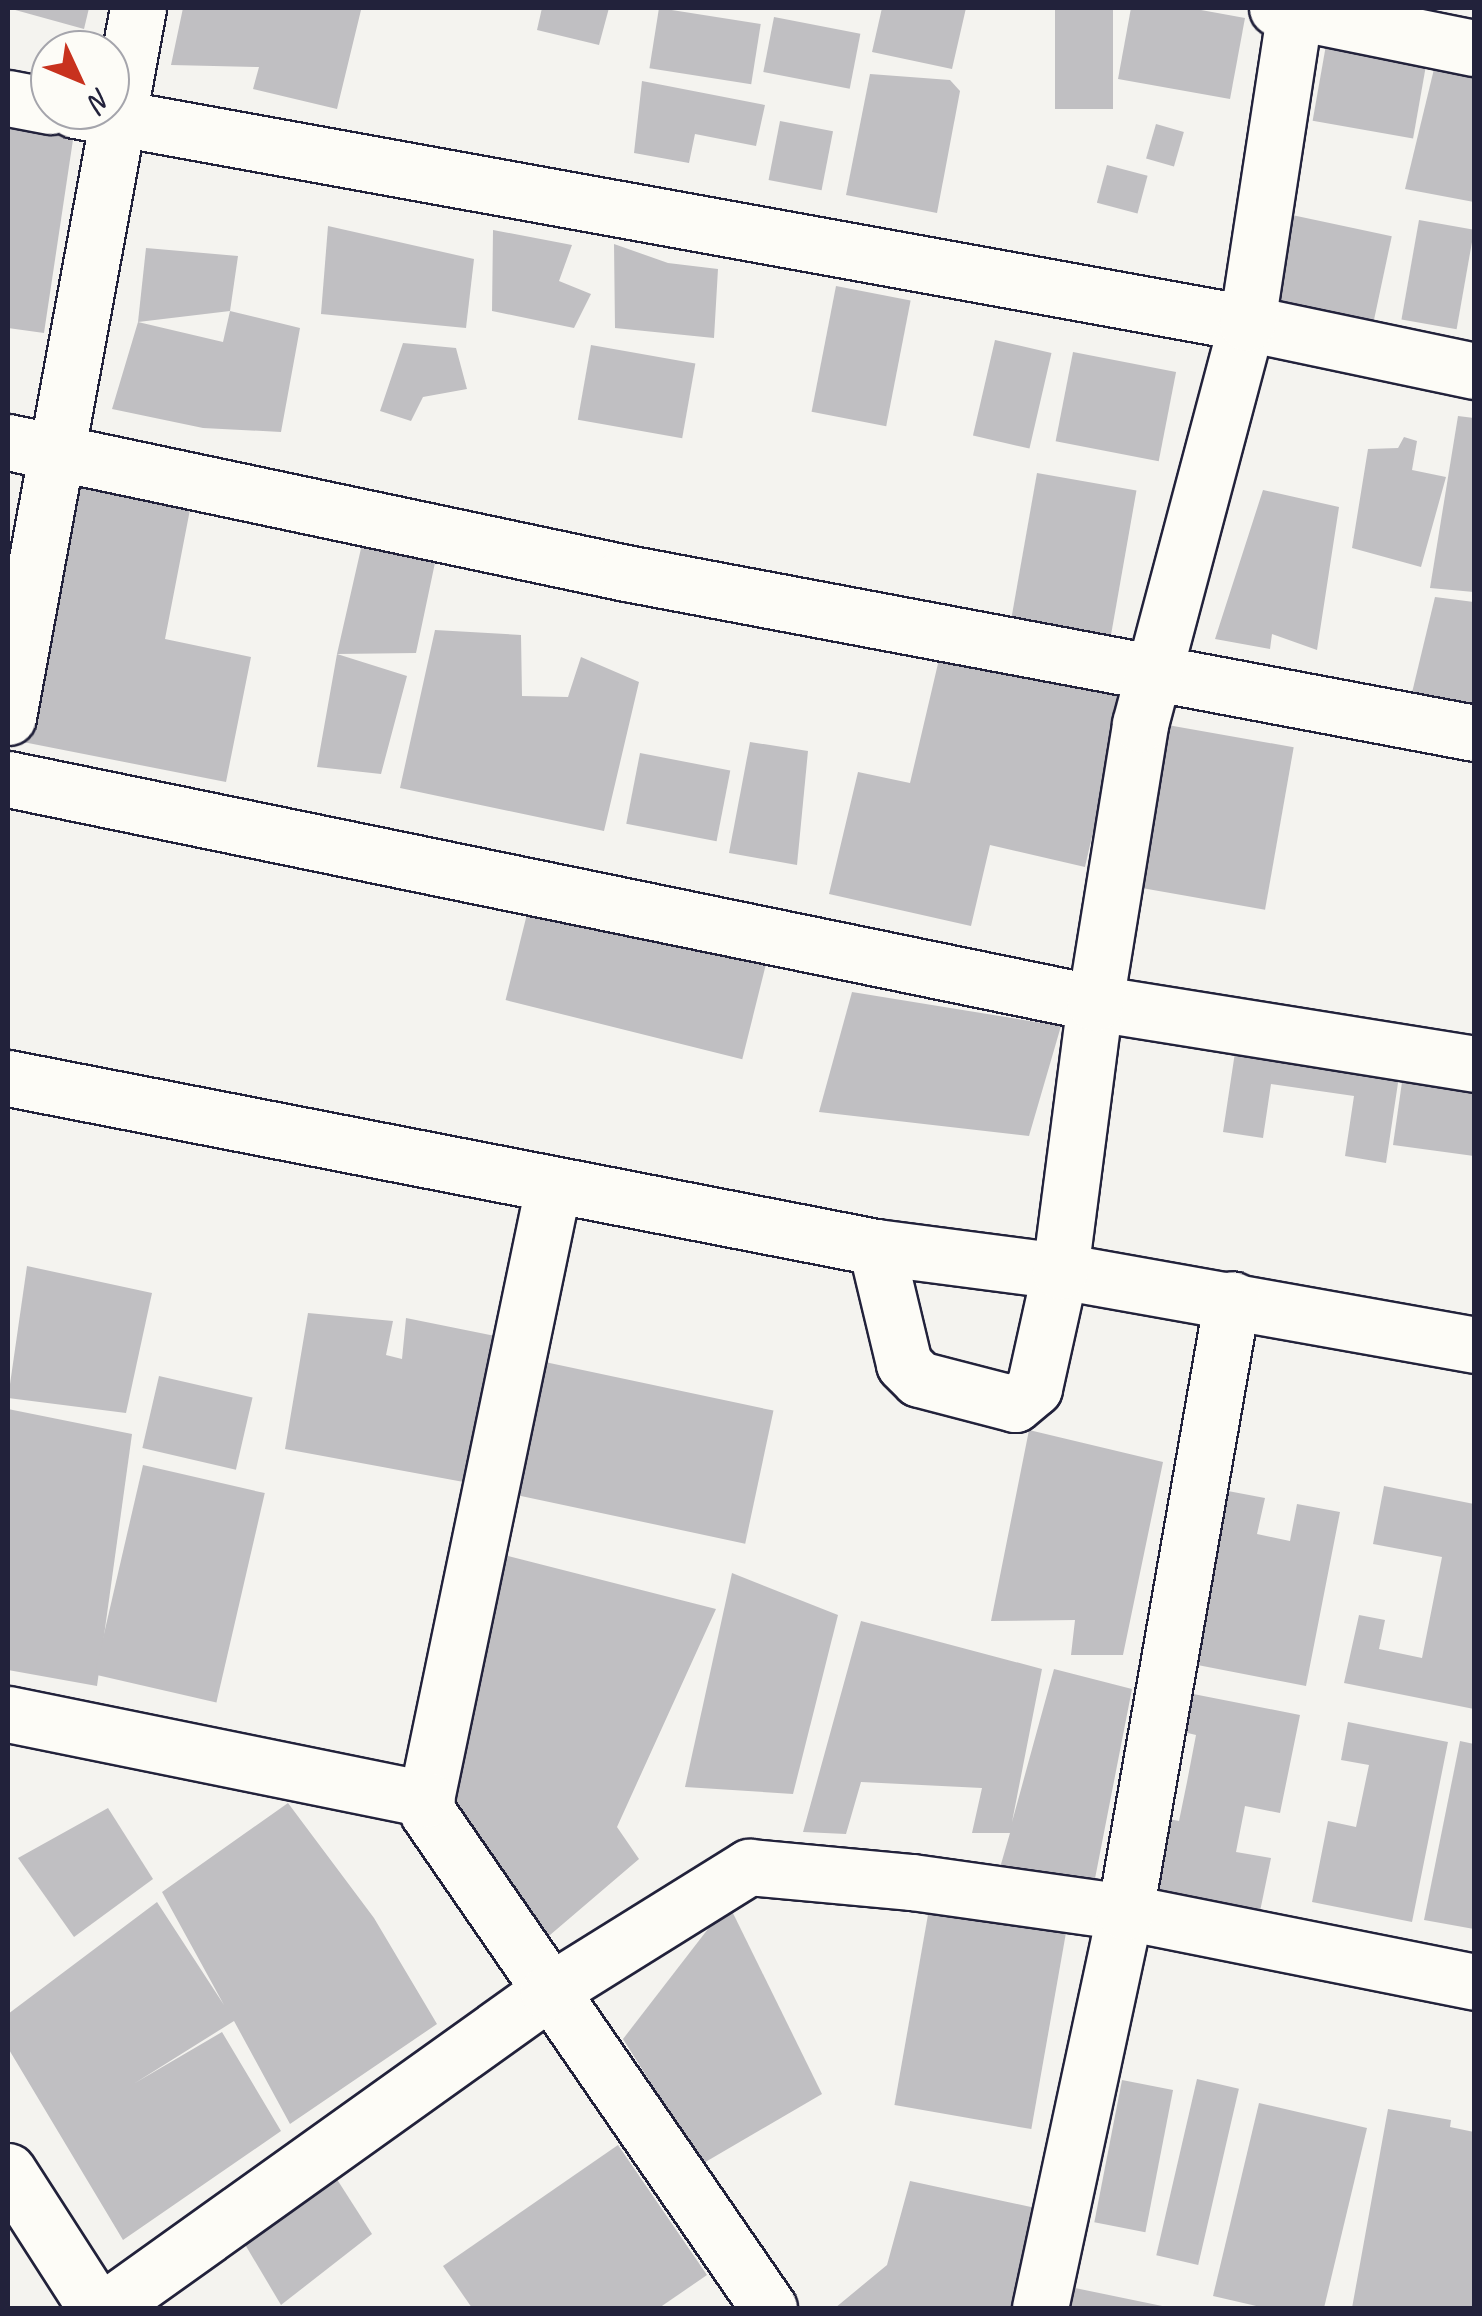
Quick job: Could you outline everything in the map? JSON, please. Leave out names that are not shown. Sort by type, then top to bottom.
[{"type":"street","points":[[876,1248],[904,1364],[919,1379],[1015,1404],[1034,1388],[1060,1271],[1095,1003],[1152,670],[1247,323],[1289,9],[1474,48]]},
{"type":"street","points":[[130,120],[1247,323],[1474,372]]},
{"type":"street","points":[[8,717],[30,447],[94,130]]},
{"type":"street","points":[[30,447],[626,573],[1474,733]]},
{"type":"street","points":[[8,779],[1095,1003],[1474,1064]]},
{"type":"street","points":[[8,1078],[553,1188],[876,1248],[1060,1271],[1474,1345]]},
{"type":"street","points":[[553,1188],[426,1799],[433,1825],[769,2308]]},
{"type":"street","points":[[1040,2308],[1124,1912],[1232,1299]]},
{"type":"street","points":[[8,1714],[426,1799]]},
{"type":"street","points":[[106,2308],[548,1992],[749,1867],[912,1882],[1124,1912],[1474,1982]]},
{"type":"street","points":[[8,2171],[96,2308]]},
{"type":"building","points":[[8,8],[89,8],[84,29]]},
{"type":"building","points":[[183,8],[361,10],[337,109],[253,89],[259,67],[171,65]]},
{"type":"building","points":[[542,8],[609,8],[599,45],[537,30]]},
{"type":"building","points":[[659,8],[761,24],[751,84],[649,68]]},
{"type":"building","points":[[882,8],[966,8],[952,69],[872,52]]},
{"type":"building","points":[[1055,8],[1113,8],[1113,109],[1055,109]]},
{"type":"building","points":[[1131,8],[1190,8],[1245,18],[1230,99],[1118,79]]},
{"type":"building","points":[[774,17],[860,34],[850,89],[763,72]]},
{"type":"building","points":[[1326,45],[1426,63],[1413,139],[1313,121]]},
{"type":"building","points":[[1434,69],[1474,77],[1474,202],[1405,189]]},
{"type":"building","points":[[870,74],[950,80],[960,91],[937,213],[846,195]]},
{"type":"building","points":[[642,81],[765,105],[756,146],[695,134],[689,163],[634,153]]},
{"type":"building","points":[[780,121],[833,131],[822,190],[769,180]]},
{"type":"building","points":[[8,124],[74,133],[44,333],[8,328]]},
{"type":"building","points":[[1156,124],[1184,132],[1174,167],[1146,159]]},
{"type":"building","points":[[1107,165],[1148,176],[1137,214],[1097,203]]},
{"type":"building","points":[[1292,215],[1392,236],[1373,326],[1273,305]]},
{"type":"building","points":[[1419,220],[1474,230],[1457,329],[1401,319]]},
{"type":"building","points":[[328,226],[474,259],[466,328],[321,314]]},
{"type":"building","points":[[493,230],[572,245],[559,281],[591,294],[574,328],[492,311]]},
{"type":"building","points":[[614,244],[668,263],[718,269],[714,338],[615,328]]},
{"type":"building","points":[[146,248],[238,256],[230,311],[138,322]]},
{"type":"building","points":[[836,286],[911,301],[886,426],[812,412]]},
{"type":"building","points":[[230,311],[300,328],[281,432],[203,428],[112,409],[138,322],[223,342]]},
{"type":"building","points":[[995,340],[1052,353],[1029,449],[973,435]]},
{"type":"building","points":[[403,343],[456,348],[467,389],[423,397],[411,421],[380,411]]},
{"type":"building","points":[[591,345],[695,363],[682,438],[578,420]]},
{"type":"building","points":[[1073,352],[1176,372],[1159,461],[1056,441]]},
{"type":"building","points":[[1458,416],[1474,418],[1474,592],[1430,588]]},
{"type":"building","points":[[1404,437],[1417,441],[1412,470],[1446,477],[1421,567],[1352,548],[1368,449],[1398,448]]},
{"type":"building","points":[[76,472],[193,494],[165,639],[251,657],[226,782],[23,742]]},
{"type":"building","points":[[1037,473],[1136,491],[1110,639],[1011,622]]},
{"type":"building","points":[[1263,490],[1339,507],[1317,650],[1272,634],[1270,649],[1215,639]]},
{"type":"building","points":[[362,544],[436,558],[416,653],[337,654]]},
{"type":"building","points":[[1435,597],[1474,602],[1474,708],[1410,701]]},
{"type":"building","points":[[435,630],[521,635],[522,696],[568,697],[581,657],[639,682],[604,831],[400,788]]},
{"type":"building","points":[[337,654],[407,676],[381,774],[317,767]]},
{"type":"building","points":[[940,655],[1124,697],[1085,867],[990,845],[971,926],[829,894],[858,772],[910,783]]},
{"type":"building","points":[[1145,721],[1294,747],[1265,910],[1116,883]]},
{"type":"building","points":[[750,742],[808,751],[797,865],[729,853]]},
{"type":"building","points":[[640,753],[730,771],[717,841],[626,824]]},
{"type":"building","points":[[529,906],[766,965],[742,1059],[506,1000]]},
{"type":"building","points":[[852,992],[1061,1026],[1029,1136],[819,1112]]},
{"type":"building","points":[[1237,1039],[1401,1063],[1386,1163],[1345,1156],[1354,1096],[1271,1084],[1263,1138],[1223,1132]]},
{"type":"building","points":[[1402,1082],[1474,1084],[1474,1156],[1393,1145]]},
{"type":"building","points":[[27,1266],[152,1293],[126,1413],[8,1398]]},
{"type":"building","points":[[308,1313],[393,1321],[386,1355],[402,1359],[406,1318],[510,1339],[480,1485],[285,1449]]},
{"type":"building","points":[[526,1358],[773,1411],[745,1544],[498,1491]]},
{"type":"building","points":[[159,1376],[253,1398],[236,1470],[142,1448]]},
{"type":"building","points":[[8,1409],[132,1434],[97,1686],[8,1670]]},
{"type":"building","points":[[1029,1430],[1163,1462],[1123,1655],[1071,1655],[1075,1620],[991,1621]]},
{"type":"building","points":[[143,1465],[265,1493],[216,1703],[95,1674]]},
{"type":"building","points":[[1384,1486],[1474,1504],[1474,1709],[1344,1683],[1359,1615],[1385,1620],[1379,1649],[1422,1658],[1442,1557],[1373,1544]]},
{"type":"building","points":[[1212,1488],[1265,1498],[1257,1534],[1290,1541],[1297,1504],[1340,1512],[1306,1686],[1177,1661]]},
{"type":"building","points":[[492,1552],[716,1609],[617,1827],[639,1859],[543,1941],[431,1811]]},
{"type":"building","points":[[732,1573],[838,1615],[793,1794],[685,1787]]},
{"type":"building","points":[[861,1621],[1042,1669],[1012,1822],[1054,1669],[1132,1689],[1092,1894],[997,1878],[1010,1833],[972,1833],[982,1788],[861,1782],[846,1834],[803,1832]]},
{"type":"building","points":[[1178,1691],[1300,1715],[1280,1813],[1245,1806],[1236,1852],[1271,1858],[1258,1921],[1137,1897],[1153,1816],[1179,1821],[1187,1782],[1196,1735],[1171,1729]]},
{"type":"building","points":[[1348,1722],[1448,1742],[1412,1922],[1312,1902],[1328,1821],[1356,1827],[1369,1765],[1341,1760]]},
{"type":"building","points":[[1460,1741],[1474,1744],[1474,1929],[1424,1920]]},
{"type":"building","points":[[288,1803],[374,1918],[437,2024],[290,2124],[234,2021],[135,2083],[222,2032],[281,2131],[123,2240],[8,2048],[8,2014],[157,1902],[224,2005],[162,1892]]},
{"type":"building","points":[[108,1808],[153,1879],[74,1937],[18,1858]]},
{"type":"building","points":[[728,1903],[822,2094],[702,2164],[623,2039]]},
{"type":"building","points":[[929,1909],[1066,1933],[1031,2129],[894,2105]]},
{"type":"building","points":[[1197,2079],[1239,2089],[1198,2265],[1156,2255]]},
{"type":"building","points":[[1122,2080],[1173,2090],[1145,2232],[1094,2222]]},
{"type":"building","points":[[1259,2103],[1367,2128],[1324,2308],[1265,2308],[1213,2296]]},
{"type":"building","points":[[1388,2109],[1451,2120],[1450,2127],[1474,2132],[1474,2308],[1352,2308]]},
{"type":"building","points":[[618,2145],[707,2275],[659,2308],[472,2308],[443,2266]]},
{"type":"building","points":[[331,2170],[372,2234],[281,2305],[243,2241]]},
{"type":"building","points":[[910,2181],[1045,2210],[1020,2308],[835,2308],[887,2265]]},
{"type":"building","points":[[1075,2288],[1167,2307],[1167,2308],[1071,2308]]}]
